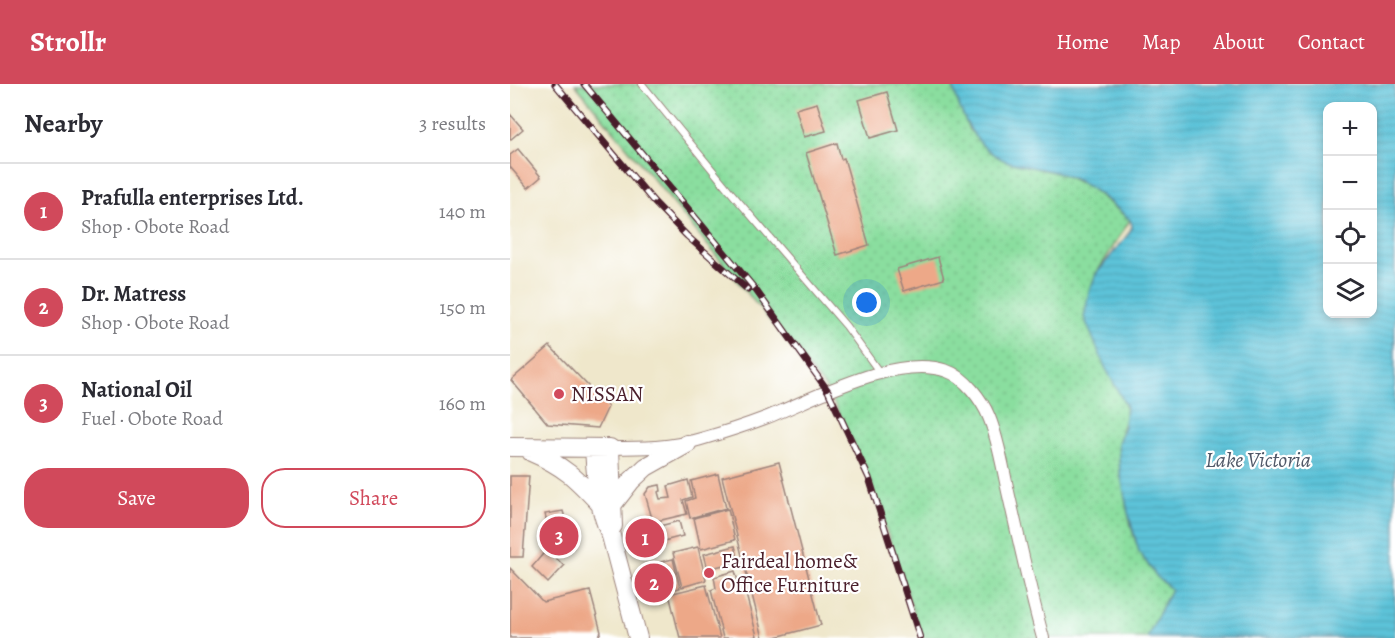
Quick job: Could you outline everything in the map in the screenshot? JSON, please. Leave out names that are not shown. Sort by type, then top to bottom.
[{"type":"main road","points":[[607,504],[646,467],[687,444]]},
{"type":"main road","points":[[515,448],[553,462],[568,471],[607,504]]},
{"type":"main road","points":[[515,448],[602,449],[596,479],[607,504],[604,521],[611,536],[638,638]]},
{"type":"street","points":[[602,449],[687,444],[765,418],[828,391],[880,373],[919,366],[949,371],[972,388],[989,416],[1043,638]]},
{"type":"lane","points":[[642,84],[728,189],[846,326],[880,373]]},
{"type":"green space","points":[[575,84],[952,84],[969,130],[1006,160],[1061,174],[1088,186],[1130,220],[1096,274],[1119,389],[1126,411],[1119,450],[1121,476],[1130,522],[1136,542],[1146,562],[1171,589],[1147,638],[922,638],[869,478],[828,391]]},
{"type":"water","name":"Lake Victoria","points":[[952,84],[1395,84],[1395,638],[1147,638],[1171,589],[1157,577],[1139,552],[1120,472],[1118,443],[1124,426],[1126,406],[1105,367],[1084,317],[1089,292],[1096,274],[1129,233],[1132,226],[1130,220],[1106,199],[1071,177],[1006,161],[995,155],[977,139],[965,119]]},
{"type":"building","points":[[887,92],[898,130],[870,138],[859,100]]},
{"type":"building","points":[[817,103],[826,131],[804,137],[796,109]]},
{"type":"building","points":[[510,114],[523,129],[510,140]]},
{"type":"building","points":[[837,143],[841,159],[844,158],[869,245],[837,255],[806,153]]},
{"type":"building","points":[[518,149],[541,177],[528,188],[510,167],[510,155]]},
{"type":"building","points":[[938,257],[944,279],[904,291],[897,269]]},
{"type":"building","name":"NISSAN","points":[[550,346],[608,407],[598,428],[548,424],[511,380]]},
{"type":"building","points":[[779,462],[821,625],[772,638],[763,638],[722,477]]},
{"type":"building","points":[[718,474],[726,508],[690,518],[686,501],[695,498],[691,481]]},
{"type":"building","points":[[510,476],[529,476],[523,557],[510,557]]},
{"type":"building","points":[[688,480],[692,497],[683,500],[687,514],[653,522],[645,494],[650,487],[660,485],[661,491],[658,492],[660,499],[671,498],[668,486]]},
{"type":"building","points":[[728,509],[735,540],[701,549],[694,518]]},
{"type":"building","points":[[563,511],[573,548],[555,553],[545,514]]},
{"type":"building","points":[[679,521],[683,536],[656,543],[652,528]]},
{"type":"building","points":[[735,546],[739,561],[708,569],[704,554]]},
{"type":"building","points":[[698,547],[706,580],[682,587],[673,553]]},
{"type":"building","points":[[547,549],[564,566],[548,583],[532,567]]},
{"type":"building","points":[[673,559],[680,588],[667,591],[660,562]]},
{"type":"building","points":[[510,568],[543,602],[590,591],[601,632],[597,638],[510,638]]},
{"type":"building","points":[[735,571],[739,585],[743,583],[757,636],[723,638],[711,590],[716,588],[714,577]]},
{"type":"building","points":[[706,585],[720,638],[680,638],[669,594]]},
{"type":"railway","points":[[555,84],[654,202],[687,236],[748,290]]},
{"type":"railway","points":[[584,84],[755,289],[828,391],[869,478],[920,638]]},
{"type":"place","name":"NISSAN","points":[[559,394]]},
{"type":"place","name":"National Oil","points":[[559,536]]},
{"type":"place","name":"Prafulla enterprises Ltd.","points":[[645,538]]},
{"type":"place","name":"Fairdeal home& Office Furniture","points":[[709,573]]},
{"type":"place","name":"Dr. Matress","points":[[654,583]]}]
